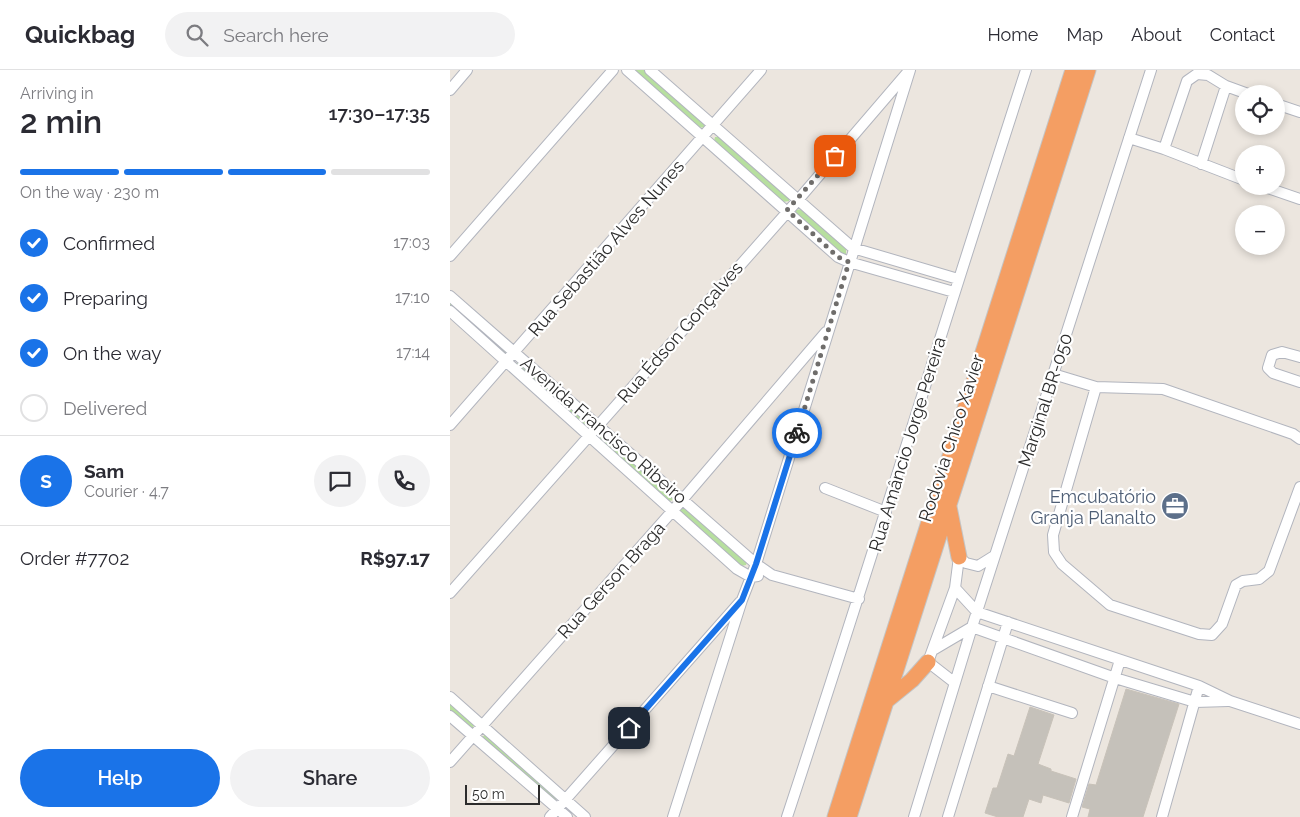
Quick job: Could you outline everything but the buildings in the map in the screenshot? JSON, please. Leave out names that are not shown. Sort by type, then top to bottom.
[{"type":"highway","name":"Rodovia Chico Xavier","points":[[835,817],[1073,70]]},
{"type":"highway","name":"Rodovia Chico Xavier","points":[[849,817],[1088,70]]},
{"type":"highway","points":[[949,506],[959,557]]},
{"type":"highway","points":[[885,702],[912,680],[930,656]]},
{"type":"street","points":[[450,90],[468,70]]},
{"type":"street","points":[[450,256],[613,70]]},
{"type":"street","points":[[627,70],[838,257],[849,262],[954,292]]},
{"type":"street","points":[[650,70],[853,248],[958,279]]},
{"type":"street","name":"Rua Sebastião Alves Nunes","points":[[450,425],[761,70]]},
{"type":"street","points":[[673,817],[742,600],[756,564],[909,70]]},
{"type":"street","name":"Rua Édson Gonçalves","points":[[450,593],[787,210],[798,200],[909,70]]},
{"type":"street","name":"Rua Amâncio Jorge Pereira","points":[[787,817],[860,599],[958,279],[1026,70]]},
{"type":"street","name":"Marginal BR-050","points":[[914,817],[994,556],[1151,70]]},
{"type":"street","points":[[1164,148],[1186,81],[1197,74],[1208,75],[1235,89]]},
{"type":"street","points":[[1201,164],[1226,86]]},
{"type":"street","points":[[1285,107],[1300,112]]},
{"type":"street","points":[[1129,138],[1164,148],[1235,177]]},
{"type":"street","points":[[1285,194],[1300,199]]},
{"type":"street","name":"Avenida Francisco Ribeiro","points":[[450,296],[756,564]]},
{"type":"street","name":"Avenida Francisco Ribeiro","points":[[450,311],[507,360],[588,436],[738,569],[751,577]]},
{"type":"street","name":"Rua Gerson Braga","points":[[450,762],[683,499],[829,328]]},
{"type":"street","points":[[1300,357],[1282,352],[1272,355],[1268,368],[1273,373],[1300,382]]},
{"type":"street","points":[[1053,374],[1096,387],[1163,389],[1300,438]]},
{"type":"street","points":[[1096,387],[1053,535],[1054,552],[1062,564],[1110,606],[1199,634],[1212,635],[1222,624],[1231,594],[1236,585],[1242,581],[1259,579],[1270,571],[1300,487]]},
{"type":"street","points":[[825,488],[886,512]]},
{"type":"street","points":[[959,557],[966,563],[978,566],[994,556]]},
{"type":"street","points":[[930,656],[955,588],[959,557]]},
{"type":"street","points":[[756,564],[772,575],[860,599]]},
{"type":"street","points":[[751,577],[772,575]]},
{"type":"street","points":[[955,588],[977,612],[1198,686],[1230,701],[1300,724]]},
{"type":"street","points":[[550,817],[742,600]]},
{"type":"street","points":[[948,817],[1008,622]]},
{"type":"street","points":[[930,656],[972,627],[1114,678],[1195,702],[1230,701]]},
{"type":"street","points":[[930,656],[955,683]]},
{"type":"street","points":[[1072,817],[1120,660]]},
{"type":"street","points":[[988,686],[1072,713]]},
{"type":"street","points":[[1162,817],[1198,686]]},
{"type":"street","points":[[450,697],[586,817]]},
{"type":"street","points":[[450,716],[567,817]]},
{"type":"green space","points":[[631,70],[644,70],[704,122],[705,127],[699,128]]},
{"type":"green space","points":[[715,137],[720,137],[789,198],[789,201],[783,202],[714,141]]},
{"type":"green space","points":[[802,209],[846,248],[846,254],[841,255],[795,213],[796,210]]},
{"type":"green space","points":[[450,298],[507,347],[507,353],[505,354],[450,309]]},
{"type":"green space","points":[[519,360],[591,426],[585,427],[516,365]]},
{"type":"green space","points":[[602,435],[674,497],[674,500],[668,501],[599,440]]},
{"type":"green space","points":[[683,506],[747,562],[746,565],[741,566],[681,513],[679,510]]},
{"type":"green space","points":[[450,702],[474,725],[473,728],[471,729],[450,713]]},
{"type":"green space","points":[[485,734],[557,796],[556,800],[553,801],[482,738]]},
{"type":"way so far","points":[[797,433],[849,262],[838,257],[787,210],[798,200],[835,156]]},
{"type":"place","name":"Emcubatório Granja Planalto","points":[[1175,506]]},
{"type":"route","points":[[629,728],[742,600],[756,564],[797,433]]}]
